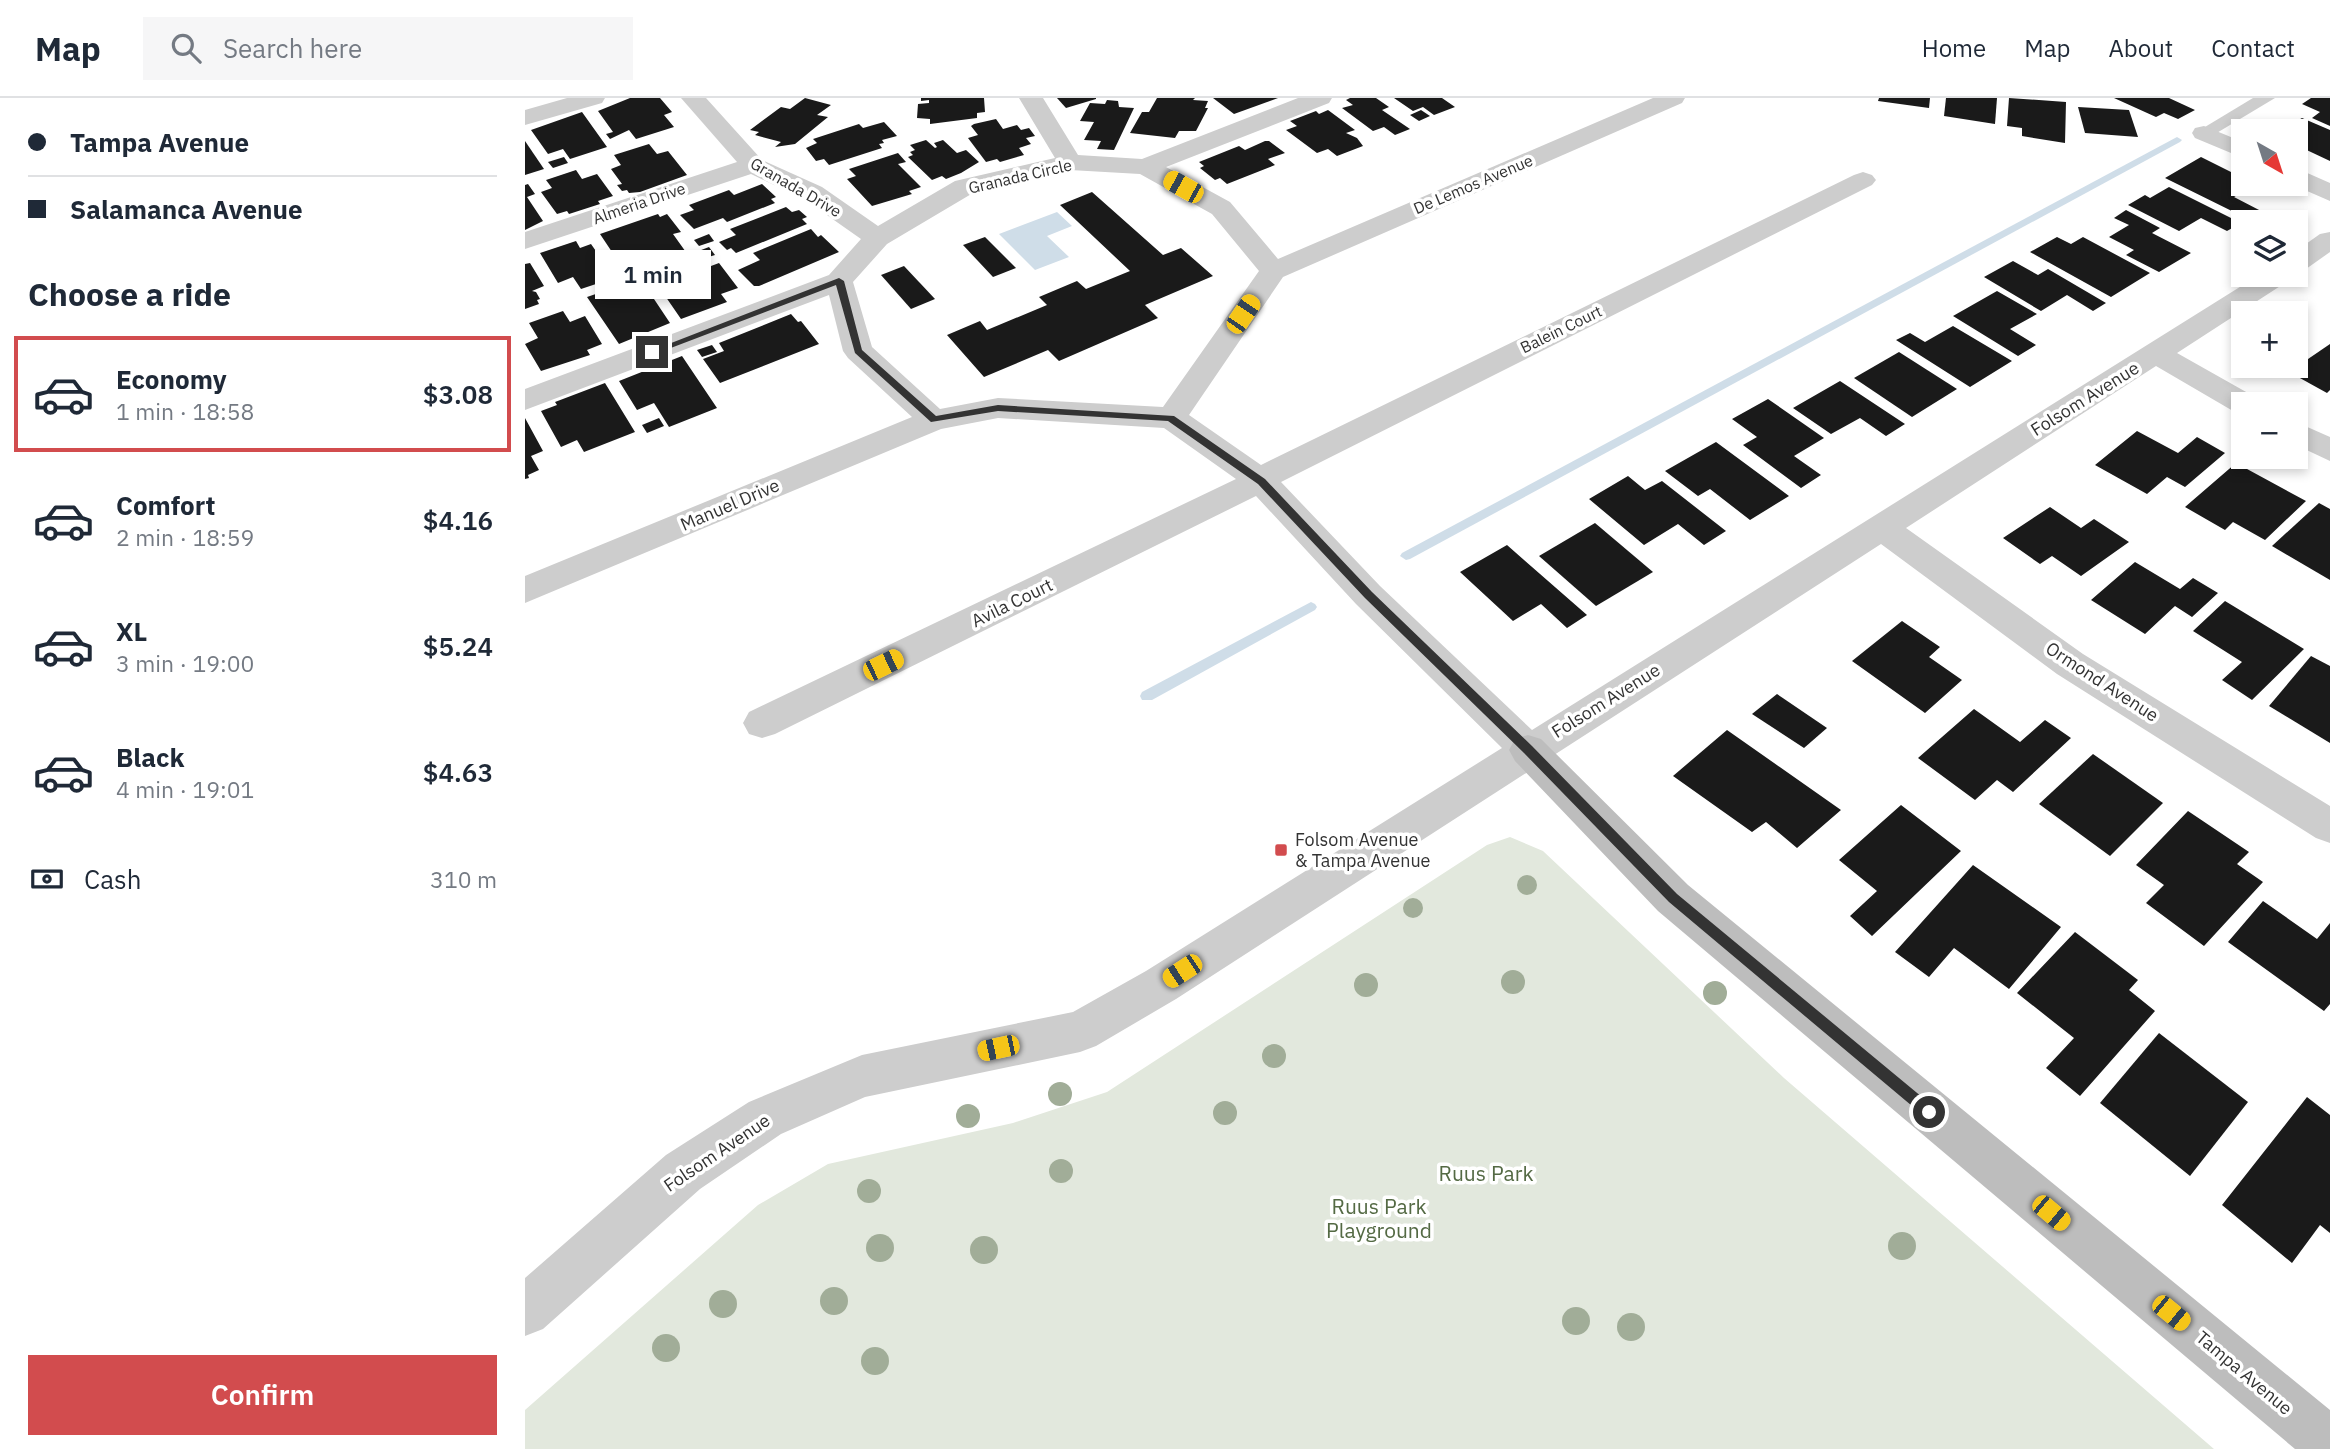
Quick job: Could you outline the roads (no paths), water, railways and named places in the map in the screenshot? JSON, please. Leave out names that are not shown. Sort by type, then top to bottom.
[{"type":"street","points":[[525,118],[593,98]]},
{"type":"street","name":"Granada Drive","points":[[693,98],[753,165],[813,193],[877,238]]},
{"type":"street","points":[[1031,98],[1070,162]]},
{"type":"street","points":[[1146,167],[1185,149],[1320,98]]},
{"type":"street","name":"De Lemos Avenue","points":[[1273,271],[1673,98]]},
{"type":"street","points":[[2204,133],[2231,145]]},
{"type":"street","name":"Granada Circle","points":[[839,281],[877,238],[964,187],[1070,162],[1146,167],[1221,208],[1273,271]]},
{"type":"street","name":"Almeria Drive","points":[[525,241],[753,165]]},
{"type":"street","name":"Balein Court","points":[[1261,481],[1303,456],[1863,180]]},
{"type":"street","points":[[2308,182],[2330,192]]},
{"type":"street","points":[[2308,255],[2330,240]]},
{"type":"street","points":[[1171,418],[1273,271]]},
{"type":"street","points":[[525,400],[839,281],[858,351],[934,420],[998,408],[1171,418],[1261,481]]},
{"type":"street","name":"Folsom Avenue","points":[[525,1311],[683,1172],[765,1118],[862,1076],[1080,1031],[1161,985],[2260,287]]},
{"type":"street","points":[[2157,354],[2231,397]]},
{"type":"street","name":"Manuel Drive","points":[[525,590],[934,420]]},
{"type":"street","points":[[2308,438],[2330,450]]},
{"type":"street","name":"Avila Court","points":[[762,723],[1261,481]]},
{"type":"street","name":"Tampa Avenue","points":[[1261,481],[1368,595],[1528,750],[1673,898],[2330,1444]]},
{"type":"street","name":"Ormond Avenue","points":[[1881,527],[2070,664],[2330,826]]},
{"type":"lane","points":[[2204,133],[2266,98]]},
{"type":"waterway","points":[[1406,556],[2177,140]]},
{"type":"waterway","points":[[1147,696],[1311,607]]},
{"type":"place","name":"Folsom Avenue & Tampa Avenue","points":[[1281,850]]},
{"type":"park label","name":"Ruus Park","points":[[1486,1174]]},
{"type":"park label","name":"Ruus Park Playground","points":[[1379,1219]]}]
